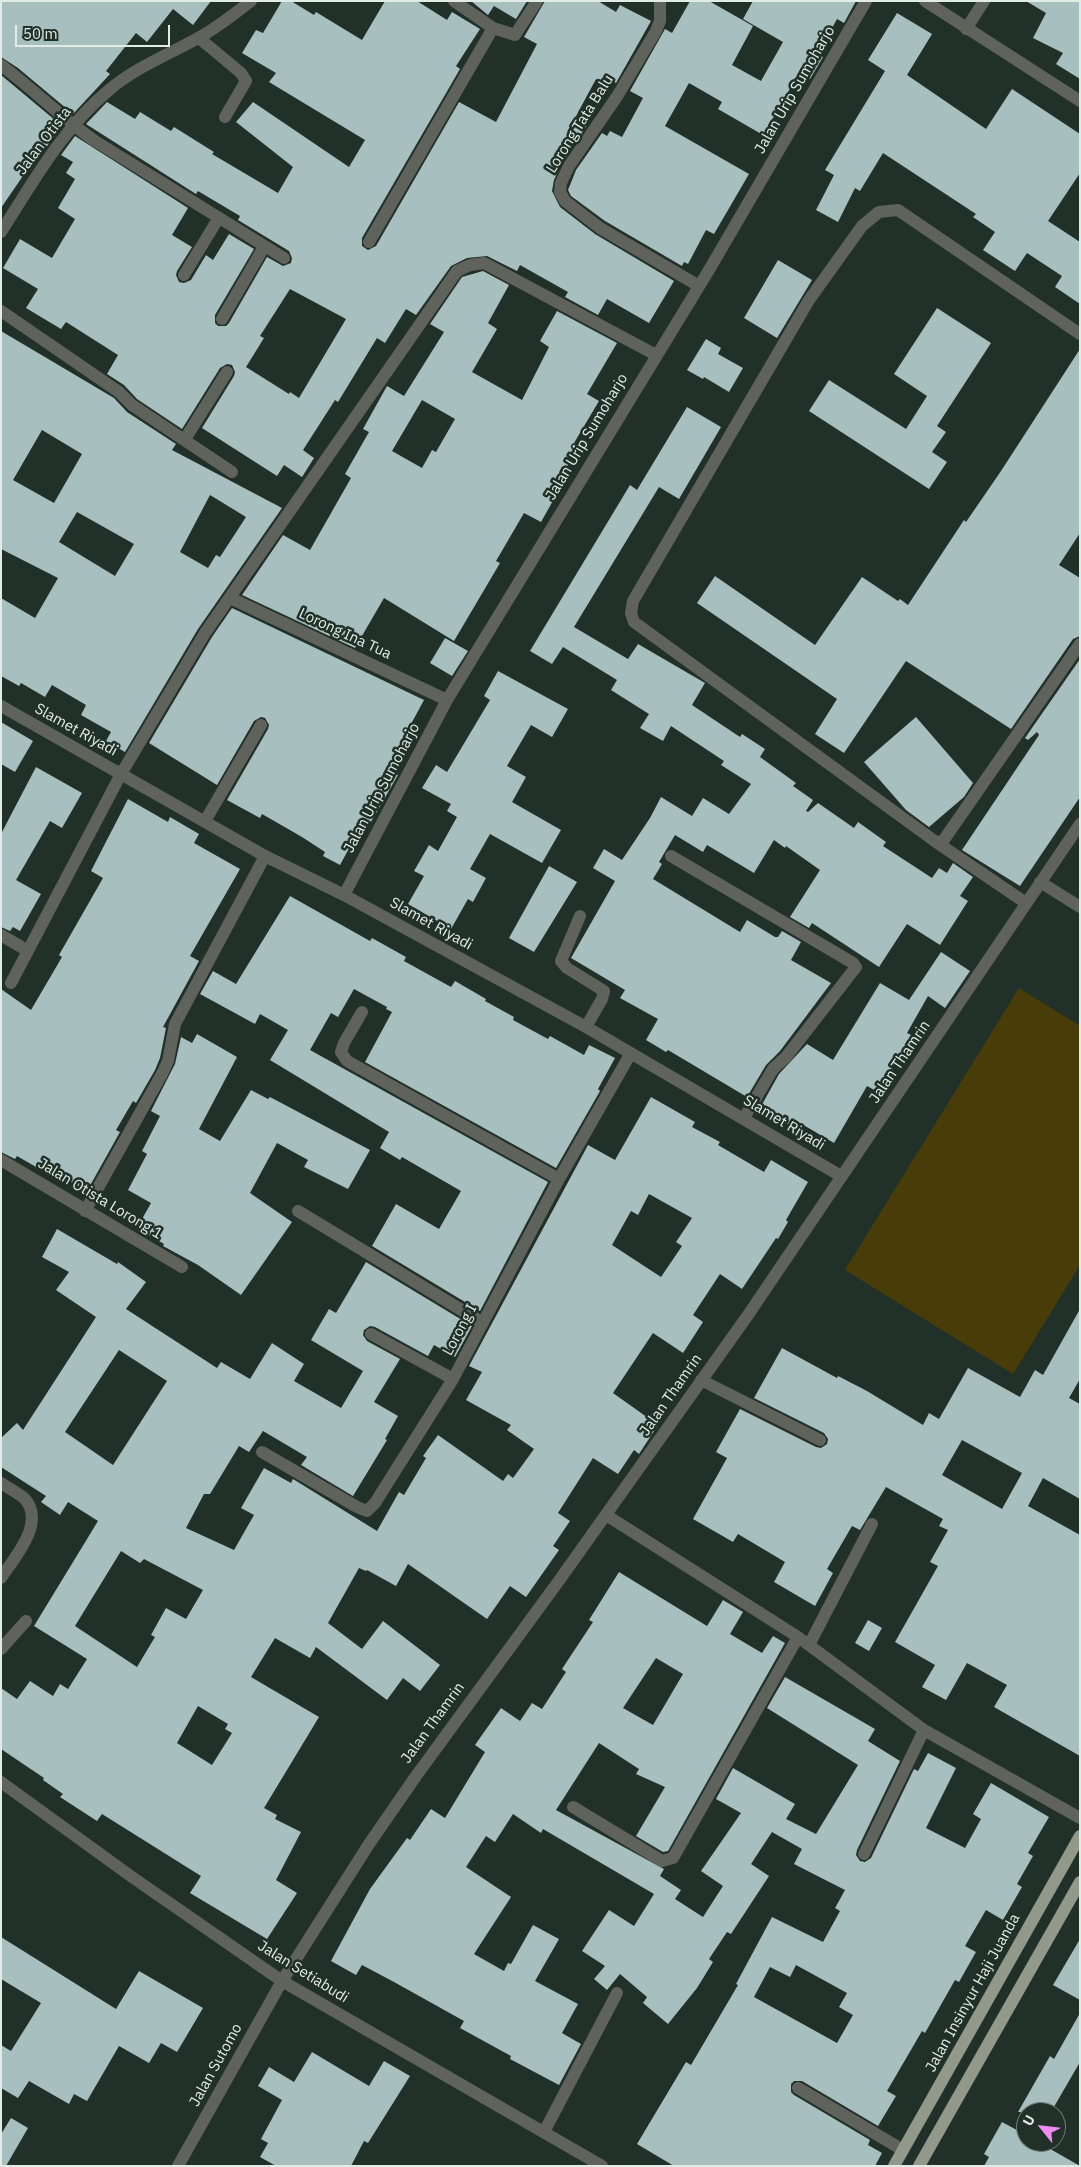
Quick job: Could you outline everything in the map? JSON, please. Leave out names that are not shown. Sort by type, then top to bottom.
[{"type":"main road","name":"Jalan Insinyur Haji Juanda","points":[[894,2166],[1080,1836]]},
{"type":"main road","points":[[919,2166],[1080,1882]]},
{"type":"street","name":"Jalan Otista","points":[[1,232],[51,155],[73,126],[109,90],[132,74],[199,38],[251,1]]},
{"type":"street","points":[[454,1],[493,28],[515,35],[537,1]]},
{"type":"street","name":"Lorong Tata Balu","points":[[660,1],[660,21],[656,31],[618,96],[569,166],[561,183],[560,192],[564,201],[600,228],[699,286]]},
{"type":"street","name":"Jalan Urip Sumoharjo","points":[[344,895],[446,700],[699,286],[866,1]]},
{"type":"street","points":[[925,1],[966,30],[1080,101]]},
{"type":"street","points":[[966,30],[984,1]]},
{"type":"street","points":[[369,242],[493,28]]},
{"type":"street","points":[[199,38],[241,73],[246,81],[225,117]]},
{"type":"street","points":[[1,65],[42,97],[73,126],[218,219],[284,258]]},
{"type":"street","points":[[1026,903],[936,842],[634,622],[631,613],[633,601],[809,300],[862,226],[879,212],[898,210],[1080,334]]},
{"type":"street","points":[[184,275],[218,219]]},
{"type":"street","points":[[222,319],[264,247]]},
{"type":"street","points":[[11,983],[122,774],[194,650],[458,270],[470,265],[484,263],[656,355]]},
{"type":"street","points":[[1,311],[119,392],[132,405],[232,472]]},
{"type":"street","points":[[185,439],[227,372]]},
{"type":"street","name":"Lorong Ina Tua","points":[[230,598],[446,700]]},
{"type":"street","points":[[936,842],[943,841],[1080,644]]},
{"type":"street","name":"Slamet Riyadi","points":[[1,706],[264,856],[344,895],[586,1027],[841,1176]]},
{"type":"street","points":[[205,822],[261,725]]},
{"type":"street","name":"Jalan Thamrin","points":[[282,1981],[369,1844],[701,1380],[1080,824]]},
{"type":"street","points":[[85,1211],[162,1074],[168,1061],[175,1024],[264,856]]},
{"type":"street","points":[[672,856],[853,963],[856,967],[786,1057],[773,1069],[744,1118]]},
{"type":"street","points":[[1040,882],[1080,907]]},
{"type":"street","points":[[580,916],[561,961],[567,968],[604,991],[602,999],[586,1027]]},
{"type":"street","points":[[1,935],[28,951]]},
{"type":"street","points":[[362,1012],[344,1043],[341,1052],[347,1061],[559,1179]]},
{"type":"street","name":"Lorong I","points":[[262,1452],[367,1511],[375,1504],[453,1379],[559,1179],[631,1053]]},
{"type":"street","name":"Jalan Otista Lorong 1","points":[[1,1160],[182,1267]]},
{"type":"street","points":[[298,1211],[483,1323]]},
{"type":"street","points":[[372,1334],[453,1379]]},
{"type":"street","points":[[701,1380],[820,1440]]},
{"type":"street","points":[[1,1483],[24,1499],[32,1520],[28,1534],[1,1578]]},
{"type":"street","points":[[606,1515],[798,1637],[924,1730],[1080,1818]]},
{"type":"street","points":[[809,1646],[872,1524]]},
{"type":"street","points":[[1,1649],[26,1621]]},
{"type":"street","points":[[573,1807],[662,1861],[673,1858],[798,1637]]},
{"type":"street","points":[[864,1854],[924,1730]]},
{"type":"street","name":"Jalan Setiabudi","points":[[1,1782],[132,1877],[282,1981],[602,2166]]},
{"type":"street","name":"Jalan Sutomo","points":[[178,2166],[282,1981]]},
{"type":"street","points":[[544,2132],[617,1993]]},
{"type":"street","points":[[798,2088],[903,2150]]},
{"type":"shaded area","points":[[1019,988],[1080,1026],[1080,1265],[1013,1374],[845,1270]]},
{"type":"building","points":[[1,1],[211,1],[193,25],[173,9],[147,42],[136,33],[106,71],[110,74],[73,114],[18,68],[1,57]]},
{"type":"building","points":[[282,1],[291,1],[314,15],[316,12],[362,40],[385,1],[417,1],[447,20],[452,12],[480,29],[456,66],[460,69],[362,238],[362,246],[368,250],[376,246],[459,102],[496,122],[537,44],[524,37],[545,1],[598,1],[616,12],[620,5],[651,21],[616,83],[613,81],[611,86],[596,79],[575,118],[587,125],[562,163],[554,180],[552,191],[560,207],[595,234],[674,281],[649,323],[607,299],[598,315],[565,297],[568,292],[520,265],[517,271],[487,256],[467,258],[451,266],[416,315],[406,309],[385,343],[377,338],[338,402],[335,400],[303,450],[314,458],[302,477],[284,465],[277,476],[202,428],[234,376],[235,372],[232,365],[227,364],[220,368],[182,429],[137,399],[124,385],[107,374],[118,355],[66,322],[61,329],[26,308],[38,289],[3,268],[20,239],[52,258],[75,219],[58,208],[75,179],[66,173],[73,162],[61,155],[75,136],[188,208],[172,235],[192,247],[177,271],[176,275],[179,282],[184,283],[191,280],[206,255],[213,260],[229,234],[254,249],[215,315],[215,323],[218,326],[226,326],[267,257],[283,266],[291,263],[292,258],[289,251],[238,220],[240,216],[198,191],[196,194],[86,124],[107,102],[135,119],[140,112],[171,131],[174,127],[214,152],[212,154],[278,193],[293,167],[236,122],[253,102],[349,167],[365,140],[269,82],[276,73],[242,53],[256,30],[263,33]],"holes":[[[290,289],[346,319],[299,398],[290,392],[289,394],[246,367],[264,338],[260,336]]]},
{"type":"building","points":[[471,1],[527,1],[516,19],[494,6],[488,15]]},
{"type":"building","points":[[690,1],[709,1],[753,26],[732,65],[761,81],[783,42],[743,19],[753,1],[856,1],[844,23],[837,19],[818,54],[823,57],[810,79],[799,73],[763,135],[718,109],[722,102],[689,83],[665,126],[749,174],[714,234],[706,230],[688,264],[684,262],[682,266],[605,221],[571,196],[568,190],[576,170],[602,133],[607,136],[610,131],[622,137],[643,98],[630,91],[665,29],[672,33]]},
{"type":"building","points":[[1026,1],[1080,1],[1080,79],[1056,64],[1063,53],[1033,38],[1046,13]]},
{"type":"building","points":[[897,13],[932,34],[907,75],[986,129],[1012,89],[1080,134],[1080,173],[1048,221],[1080,242],[1080,304],[1055,287],[1062,276],[1027,253],[1015,271],[983,250],[995,232],[973,217],[976,214],[883,153],[860,191],[855,188],[838,222],[816,210],[834,175],[825,170],[885,71],[868,60]]},
{"type":"building","points":[[1,75],[62,126],[47,146],[44,145],[1,208]]},
{"type":"building","points":[[778,260],[812,280],[777,338],[744,318]]},
{"type":"building","points":[[483,271],[509,285],[488,323],[497,329],[472,372],[522,400],[549,347],[540,341],[557,311],[617,343],[587,394],[599,401],[574,443],[579,446],[555,488],[559,490],[541,522],[524,513],[496,561],[500,563],[454,641],[384,598],[355,648],[242,595],[283,535],[310,550],[351,478],[345,474],[369,432],[363,429],[387,386],[404,396],[444,332],[430,324],[462,277]],"holes":[[[422,400],[455,419],[436,452],[432,450],[422,468],[392,451]]]},
{"type":"building","points":[[937,308],[991,343],[937,426],[946,432],[932,452],[947,462],[929,489],[809,411],[829,380],[906,429],[927,396],[894,374]]},
{"type":"building","points":[[1,331],[114,398],[127,412],[176,444],[172,450],[282,508],[198,629],[125,752],[106,741],[111,732],[81,715],[86,705],[52,685],[45,697],[21,683],[19,686],[1,676],[1,598],[35,618],[58,578],[1,549]],"holes":[[[42,430],[82,454],[54,503],[13,480]],[[210,495],[246,517],[220,557],[216,555],[208,568],[180,552]],[[77,512],[134,544],[115,576],[59,542]]]},
{"type":"building","points":[[706,339],[721,348],[718,354],[743,368],[729,392],[704,377],[703,379],[687,370]]},
{"type":"building","points":[[1080,349],[1080,533],[1059,565],[1080,578],[1080,636],[1073,639],[1011,729],[906,661],[844,753],[815,734],[837,699],[697,603],[715,576],[815,645],[862,577],[898,601],[900,599],[908,605],[964,520],[966,522],[1001,471]]},
{"type":"building","points":[[687,407],[721,427],[679,499],[659,487],[574,627],[628,659],[638,644],[705,683],[692,705],[740,737],[742,734],[765,749],[760,757],[796,783],[793,786],[813,800],[806,811],[808,812],[818,803],[854,828],[858,822],[886,842],[883,846],[932,878],[939,868],[947,873],[953,863],[973,877],[960,896],[968,901],[940,945],[907,924],[879,967],[812,923],[809,928],[790,917],[820,870],[786,846],[785,848],[774,840],[754,873],[707,845],[703,852],[675,835],[659,862],[662,864],[653,879],[740,932],[747,920],[775,937],[778,937],[782,931],[801,942],[791,960],[831,983],[780,1051],[766,1065],[747,1097],[668,1050],[666,1052],[646,1040],[658,1019],[620,998],[625,990],[571,958],[615,881],[593,868],[604,849],[622,860],[650,818],[661,797],[692,816],[703,798],[729,814],[751,784],[721,765],[724,761],[671,726],[663,741],[640,728],[649,714],[611,690],[617,680],[563,647],[552,664],[530,651],[630,485],[637,490]]},
{"type":"building","points":[[232,608],[424,700],[397,750],[403,753],[392,772],[398,775],[357,846],[352,843],[340,865],[323,856],[325,852],[302,837],[262,814],[260,818],[227,800],[268,729],[269,725],[265,718],[261,717],[254,721],[217,785],[149,743],[212,637]]},
{"type":"building","points":[[445,638],[468,651],[452,676],[430,663]]},
{"type":"building","points":[[1080,659],[1080,797],[1020,886],[962,850],[1039,735],[1037,732],[1028,740],[1025,738]]},
{"type":"building","points":[[498,671],[568,709],[552,737],[531,725],[507,766],[526,777],[512,802],[561,830],[542,863],[490,834],[470,869],[486,878],[473,902],[468,899],[451,929],[408,904],[424,876],[414,871],[429,845],[438,851],[457,817],[447,811],[451,804],[422,788],[436,765],[447,772],[490,700],[484,696]]},
{"type":"building","points":[[916,717],[973,783],[964,797],[929,827],[906,810],[864,762]]},
{"type":"building","points":[[1,722],[33,741],[15,772],[1,764]]},
{"type":"building","points":[[36,767],[82,793],[62,828],[50,821],[16,880],[41,894],[20,931],[13,927],[10,931],[1,927],[1,834]]},
{"type":"building","points":[[128,799],[168,822],[170,817],[199,834],[194,843],[240,869],[190,956],[199,961],[163,1027],[166,1028],[160,1058],[155,1070],[136,1103],[133,1101],[116,1130],[120,1132],[87,1191],[52,1171],[50,1175],[17,1156],[15,1159],[1,1152],[1,989],[31,1010],[62,957],[59,955],[103,878],[91,871]]},
{"type":"building","points":[[549,866],[577,882],[534,952],[509,938]]},
{"type":"building","points":[[290,896],[370,941],[372,938],[406,957],[404,961],[451,987],[455,981],[514,1017],[513,1020],[548,1039],[550,1036],[584,1055],[589,1045],[615,1058],[598,1089],[600,1091],[556,1168],[365,1062],[392,1012],[386,1009],[387,1007],[354,989],[338,1017],[331,1013],[310,1050],[548,1182],[480,1311],[372,1246],[396,1204],[439,1229],[461,1191],[402,1157],[400,1160],[380,1148],[389,1132],[270,1060],[288,1030],[260,1014],[255,1024],[200,994],[213,971],[236,984]]},
{"type":"building","points":[[941,952],[970,971],[945,1008],[928,996],[907,1033],[911,1035],[878,1092],[867,1086],[834,1143],[795,1120],[791,1126],[760,1108],[779,1074],[807,1044],[833,1060],[880,983],[909,1000]]},
{"type":"building","points":[[197,1034],[237,1057],[199,1129],[220,1141],[251,1090],[268,1099],[270,1097],[370,1150],[348,1189],[304,1167],[308,1160],[277,1143],[250,1193],[292,1222],[241,1295],[198,1265],[163,1246],[164,1244],[137,1228],[151,1203],[128,1190],[147,1154],[142,1151],[160,1116],[151,1111],[175,1064],[181,1037],[192,1043]]},
{"type":"building","points":[[651,1097],[695,1122],[692,1127],[720,1142],[718,1145],[764,1172],[771,1160],[808,1182],[786,1220],[788,1222],[778,1239],[776,1238],[742,1289],[720,1274],[693,1315],[703,1322],[683,1353],[653,1333],[613,1393],[658,1425],[639,1454],[634,1450],[618,1474],[593,1458],[558,1513],[570,1521],[553,1546],[559,1550],[526,1597],[510,1586],[487,1619],[408,1564],[396,1586],[367,1570],[359,1568],[328,1623],[362,1649],[383,1621],[440,1665],[420,1691],[403,1678],[387,1700],[316,1647],[310,1658],[275,1638],[251,1677],[319,1717],[264,1808],[277,1815],[275,1819],[301,1832],[276,1880],[297,1893],[267,1939],[190,1893],[201,1876],[102,1814],[97,1821],[60,1797],[63,1794],[43,1780],[44,1778],[1,1749],[1,1688],[17,1699],[30,1681],[53,1696],[60,1684],[68,1689],[87,1659],[34,1626],[98,1521],[68,1502],[60,1515],[41,1502],[46,1496],[1,1467],[1,1438],[17,1423],[23,1430],[96,1317],[56,1290],[69,1272],[42,1257],[57,1229],[117,1264],[118,1262],[146,1282],[126,1309],[217,1368],[221,1362],[250,1379],[272,1343],[304,1364],[294,1381],[341,1408],[363,1371],[311,1340],[329,1309],[336,1313],[366,1262],[472,1326],[455,1357],[434,1345],[428,1356],[375,1327],[370,1326],[364,1330],[363,1335],[367,1341],[400,1359],[374,1402],[398,1416],[385,1439],[387,1440],[353,1496],[301,1465],[307,1457],[263,1431],[249,1452],[239,1446],[210,1494],[204,1494],[186,1528],[234,1550],[254,1515],[241,1508],[264,1468],[291,1483],[293,1479],[377,1531],[399,1492],[404,1495],[426,1458],[423,1456],[438,1435],[503,1481],[508,1474],[513,1478],[534,1449],[507,1430],[511,1425],[466,1400],[482,1372],[469,1366],[588,1145],[615,1160]],"holes":[[[649,1194],[692,1218],[676,1242],[682,1246],[661,1277],[612,1245],[631,1211],[638,1215]],[[119,1350],[167,1381],[113,1465],[65,1432]],[[121,1551],[140,1563],[144,1559],[203,1590],[186,1619],[166,1608],[151,1635],[155,1637],[137,1667],[75,1626]],[[198,1706],[228,1724],[225,1729],[232,1733],[212,1765],[177,1743]]]},
{"type":"building","points":[[1080,1309],[1080,1379],[1069,1398],[1080,1404],[1080,1499],[1043,1478],[1028,1506],[1080,1535],[1080,1756],[994,1707],[1007,1685],[967,1663],[946,1700],[922,1687],[935,1665],[895,1642],[938,1566],[930,1562],[948,1530],[939,1526],[943,1519],[886,1487],[860,1530],[852,1526],[827,1569],[833,1573],[815,1606],[774,1582],[785,1562],[738,1534],[733,1542],[693,1519],[727,1458],[716,1452],[740,1409],[816,1447],[821,1448],[827,1444],[828,1439],[824,1433],[754,1398],[782,1348],[837,1378],[838,1376],[867,1391],[923,1425],[929,1413],[939,1419],[968,1368],[1020,1397],[1035,1370],[1043,1375]],"holes":[[[962,1440],[1022,1473],[1002,1509],[942,1475]]]},
{"type":"building","points":[[619,1572],[707,1626],[723,1600],[743,1612],[730,1634],[762,1653],[773,1636],[785,1643],[668,1851],[663,1852],[636,1836],[665,1787],[636,1774],[639,1769],[599,1743],[556,1810],[664,1869],[660,1876],[681,1890],[675,1899],[703,1917],[723,1886],[701,1871],[741,1813],[716,1799],[733,1768],[795,1804],[786,1819],[816,1834],[858,1765],[767,1708],[785,1677],[875,1729],[868,1741],[900,1761],[857,1850],[856,1855],[860,1861],[865,1862],[871,1858],[914,1769],[918,1771],[928,1753],[956,1768],[926,1828],[965,1848],[981,1819],[973,1814],[991,1783],[1049,1817],[1028,1853],[1033,1856],[1017,1884],[1022,1887],[1003,1920],[986,1910],[965,1946],[976,1952],[959,1982],[955,1980],[925,2033],[922,2031],[887,2091],[896,2096],[878,2126],[802,2081],[794,2081],[791,2084],[791,2092],[794,2095],[870,2140],[868,2145],[882,2153],[875,2166],[674,2166],[637,2144],[686,2062],[691,2065],[738,1985],[736,1984],[772,1917],[823,1942],[840,1911],[835,1908],[845,1890],[794,1864],[802,1849],[772,1832],[751,1864],[769,1876],[731,1934],[727,1932],[709,1959],[713,1962],[697,1988],[668,2024],[643,2003],[647,1997],[620,1974],[607,1990],[594,1979],[605,1966],[582,1951],[609,1910],[634,1926],[654,1894],[543,1829],[541,1833],[513,1814],[495,1842],[486,1836],[466,1867],[511,1897],[474,1954],[504,1971],[508,1963],[511,1964],[533,1925],[559,1939],[535,1981],[578,2004],[562,2033],[581,2044],[559,2085],[510,2059],[511,2056],[460,2028],[464,2021],[394,1982],[362,1965],[356,1975],[331,1961],[370,1889],[407,1838],[410,1840],[431,1809],[445,1818],[485,1752],[475,1745],[501,1708],[520,1721],[532,1703],[542,1709],[566,1672],[562,1669],[593,1622],[589,1620]],"holes":[[[656,1658],[683,1674],[653,1725],[623,1708]],[[796,1965],[847,1993],[839,2007],[853,2015],[837,2043],[754,1997],[770,1967],[790,1977]]]},
{"type":"building","points":[[868,1620],[882,1628],[869,1651],[855,1643]]},
{"type":"building","points":[[1,1937],[116,2009],[139,1971],[203,2008],[177,2052],[161,2043],[149,2063],[119,2046],[87,2101],[74,2094],[69,2104],[29,2081],[18,2098],[1,2088],[1,2045],[11,2051],[41,2003],[1,1979]]},
{"type":"building","points":[[1080,1939],[1080,2000],[1053,1985]]},
{"type":"building","points":[[1080,2013],[1080,2062],[1057,2102],[1024,2102],[1050,2056],[1054,2059]]},
{"type":"building","points":[[312,2052],[369,2086],[384,2061],[410,2076],[368,2143],[364,2141],[351,2166],[276,2166],[260,2157],[268,2143],[261,2139],[282,2100],[258,2086],[269,2067],[294,2082]]},
{"type":"building","points":[[11,2118],[28,2128],[6,2166],[1,2166],[1,2134]]},
{"type":"building","points":[[1002,2122],[1016,2130],[1016,2152],[1056,2152],[1080,2166],[984,2166],[989,2157],[984,2154]]}]
